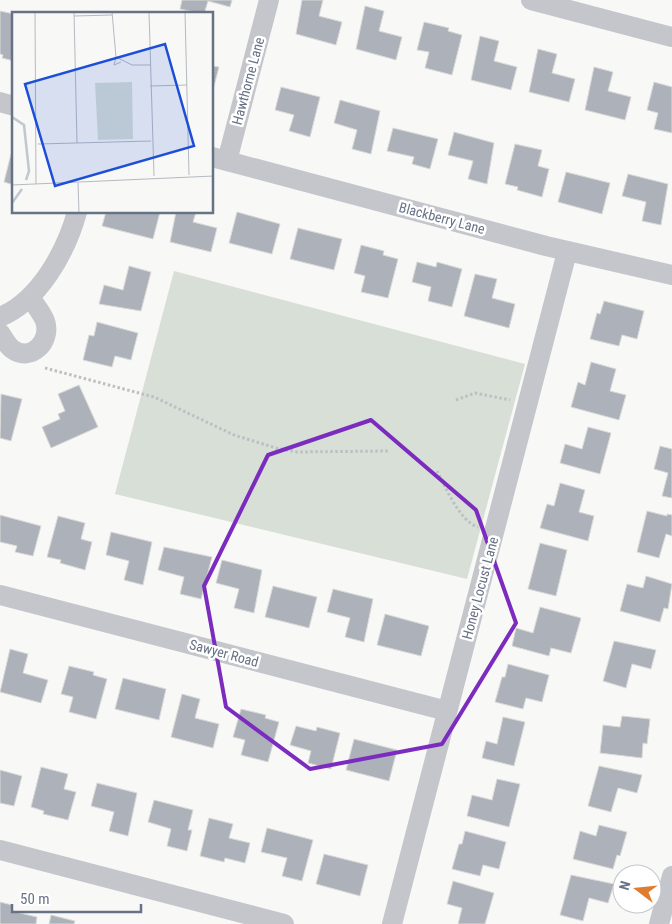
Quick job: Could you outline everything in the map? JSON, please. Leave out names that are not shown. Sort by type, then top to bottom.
[{"type":"street","name":"Hawthorne Lane","points":[[220,159],[269,0]]},
{"type":"street","points":[[531,0],[672,37]]},
{"type":"street","name":"Blackberry Lane","points":[[220,159],[567,252],[672,275]]},
{"type":"street","points":[[0,317],[10,313],[30,297],[68,240],[75,214]]},
{"type":"street","name":"Honey Locust Lane","points":[[392,924],[567,252]]},
{"type":"street","points":[[0,333],[11,348],[24,354],[38,350],[45,339],[45,322],[30,297]]},
{"type":"street","name":"Sawyer Road","points":[[0,595],[448,711]]},
{"type":"street","points":[[0,850],[284,924]]},
{"type":"street","points":[[660,924],[672,876]]},
{"type":"path","points":[[45,368],[154,397],[234,435],[276,448],[297,452],[388,451]]},
{"type":"path","points":[[456,400],[475,393],[487,393],[527,404]]},
{"type":"path","points":[[437,470],[450,497],[472,525],[494,532]]},
{"type":"highlighted area","points":[[371,420],[476,510],[516,623],[442,744],[310,769],[226,707],[204,586],[268,455]]},
{"type":"shaded area","points":[[174,271],[525,364],[467,579],[115,494]]},
{"type":"building","points":[[182,0],[232,0],[230,7],[208,1],[205,12],[180,9]]},
{"type":"building","points":[[302,0],[323,0],[319,16],[342,22],[336,45],[296,34]]},
{"type":"building","points":[[365,6],[384,11],[379,31],[402,37],[396,60],[356,49]]},
{"type":"building","points":[[0,11],[12,14],[12,60],[2,58],[3,55],[0,54]]},
{"type":"building","points":[[424,22],[449,28],[448,31],[462,35],[452,75],[425,68],[429,52],[417,50]]},
{"type":"building","points":[[480,36],[499,41],[494,61],[517,67],[511,90],[471,80]]},
{"type":"building","points":[[538,49],[557,54],[552,73],[575,79],[569,102],[529,92]]},
{"type":"building","points":[[214,66],[219,67],[214,86]]},
{"type":"building","points":[[594,67],[613,72],[608,91],[631,97],[625,120],[585,110]]},
{"type":"building","points":[[654,82],[672,87],[672,133],[654,129],[658,113],[647,110]]},
{"type":"building","points":[[281,87],[320,97],[310,137],[289,131],[294,115],[275,110]]},
{"type":"building","points":[[340,100],[380,111],[371,154],[352,149],[357,130],[334,123]]},
{"type":"building","points":[[393,128],[438,139],[430,169],[412,164],[414,157],[387,151]]},
{"type":"building","points":[[454,132],[494,143],[487,184],[468,179],[473,161],[448,155]]},
{"type":"building","points":[[515,144],[542,150],[538,166],[549,169],[542,197],[517,190],[518,187],[505,184]]},
{"type":"building","points":[[11,154],[12,184],[4,182]]},
{"type":"building","points":[[566,172],[610,183],[602,214],[558,202]]},
{"type":"building","points":[[628,174],[668,184],[661,225],[642,221],[646,202],[622,196]]},
{"type":"building","points":[[237,212],[280,224],[272,254],[229,243]]},
{"type":"building","points":[[105,214],[159,214],[153,239],[102,226]]},
{"type":"building","points":[[176,214],[195,214],[193,222],[217,228],[211,252],[170,242]]},
{"type":"building","points":[[298,228],[342,239],[334,270],[290,259]]},
{"type":"building","points":[[361,245],[384,251],[383,255],[398,259],[388,298],[361,292],[365,276],[354,273]]},
{"type":"building","points":[[417,262],[436,267],[437,262],[462,269],[452,307],[428,301],[431,287],[412,282]]},
{"type":"building","points":[[129,266],[151,272],[141,311],[99,304],[104,285],[123,290]]},
{"type":"building","points":[[475,274],[497,279],[492,298],[515,304],[509,328],[464,316]]},
{"type":"building","points":[[604,301],[644,311],[637,339],[622,335],[619,346],[590,339],[597,313],[600,314]]},
{"type":"building","points":[[97,322],[138,333],[131,360],[115,356],[112,367],[83,360],[89,335],[94,336]]},
{"type":"building","points":[[591,362],[616,369],[610,391],[626,395],[619,420],[571,407],[578,382],[585,385]]},
{"type":"building","points":[[79,385],[98,427],[51,448],[42,427],[60,419],[58,414],[65,411],[58,394]]},
{"type":"building","points":[[1,394],[22,399],[11,441],[0,438]]},
{"type":"building","points":[[588,427],[611,433],[600,474],[560,463],[565,444],[582,449]]},
{"type":"building","points":[[660,446],[672,449],[672,498],[662,496],[668,473],[654,469]]},
{"type":"building","points":[[560,483],[585,490],[579,512],[594,516],[588,541],[540,528],[547,504],[554,506]]},
{"type":"building","points":[[647,511],[667,516],[667,514],[672,515],[672,536],[666,534],[659,558],[637,552]]},
{"type":"building","points":[[0,515],[41,526],[33,556],[15,552],[17,546],[0,542]]},
{"type":"building","points":[[58,516],[85,523],[81,539],[92,542],[85,570],[60,563],[61,560],[47,557]]},
{"type":"building","points":[[111,532],[152,542],[143,585],[124,580],[129,561],[106,555]]},
{"type":"building","points":[[540,543],[567,550],[556,596],[528,589]]},
{"type":"building","points":[[164,547],[212,557],[201,599],[180,594],[184,577],[158,570]]},
{"type":"building","points":[[222,560],[262,570],[254,613],[234,608],[239,589],[216,583]]},
{"type":"building","points":[[646,576],[672,584],[668,609],[664,608],[660,622],[620,611],[627,584],[643,588]]},
{"type":"building","points":[[273,586],[317,597],[309,628],[265,617]]},
{"type":"building","points":[[333,589],[373,599],[364,642],[345,637],[350,618],[327,612]]},
{"type":"building","points":[[540,607],[581,618],[571,653],[551,648],[549,656],[512,646],[516,628],[533,633]]},
{"type":"building","points":[[385,614],[429,626],[421,656],[377,645]]},
{"type":"building","points":[[614,641],[656,650],[651,669],[632,664],[626,688],[603,681]]},
{"type":"building","points":[[10,649],[28,654],[23,673],[48,680],[41,703],[0,692]]},
{"type":"building","points":[[508,664],[549,675],[542,702],[526,698],[523,709],[495,702]]},
{"type":"building","points":[[69,666],[94,672],[93,675],[107,679],[96,719],[69,712],[73,697],[61,694]]},
{"type":"building","points":[[123,678],[166,689],[159,720],[115,709]]},
{"type":"building","points":[[182,694],[200,699],[195,718],[219,724],[213,748],[171,737]]},
{"type":"building","points":[[241,709],[266,715],[265,718],[279,722],[268,762],[241,755],[245,740],[233,737]]},
{"type":"building","points":[[622,716],[650,719],[647,744],[643,743],[642,758],[600,753],[603,725],[620,727]]},
{"type":"building","points":[[503,717],[525,722],[514,766],[482,758],[486,741],[497,744]]},
{"type":"building","points":[[296,726],[316,731],[317,727],[340,733],[331,769],[308,763],[311,751],[290,745]]},
{"type":"building","points":[[354,739],[397,750],[389,781],[346,770]]},
{"type":"building","points":[[599,766],[642,775],[637,793],[618,788],[611,812],[588,806]]},
{"type":"building","points":[[41,767],[68,774],[64,789],[76,792],[68,820],[43,814],[44,811],[31,807]]},
{"type":"building","points":[[0,770],[22,776],[14,806],[0,803]]},
{"type":"building","points":[[497,779],[520,784],[509,827],[467,816],[472,795],[492,800]]},
{"type":"building","points":[[97,783],[137,793],[128,836],[109,831],[114,812],[91,806]]},
{"type":"building","points":[[154,800],[193,810],[188,830],[192,830],[187,851],[167,846],[171,829],[148,822]]},
{"type":"building","points":[[209,818],[233,824],[229,838],[250,843],[245,863],[225,858],[224,862],[200,856]]},
{"type":"building","points":[[599,825],[627,832],[620,856],[617,855],[614,864],[612,864],[612,869],[573,859],[580,831],[596,836]]},
{"type":"building","points":[[267,828],[313,840],[302,881],[282,876],[287,858],[261,852]]},
{"type":"building","points":[[465,831],[506,842],[499,869],[483,865],[480,876],[452,869]]},
{"type":"building","points":[[324,854],[368,865],[360,896],[316,884]]},
{"type":"building","points":[[571,875],[612,884],[608,903],[589,898],[583,921],[560,915]]},
{"type":"building","points":[[453,881],[494,893],[485,924],[458,924],[462,908],[447,904]]},
{"type":"building","points":[[0,902],[12,905],[11,911],[37,917],[36,924],[0,924]]},
{"type":"building","points":[[51,915],[75,921],[74,924],[49,924]]}]
